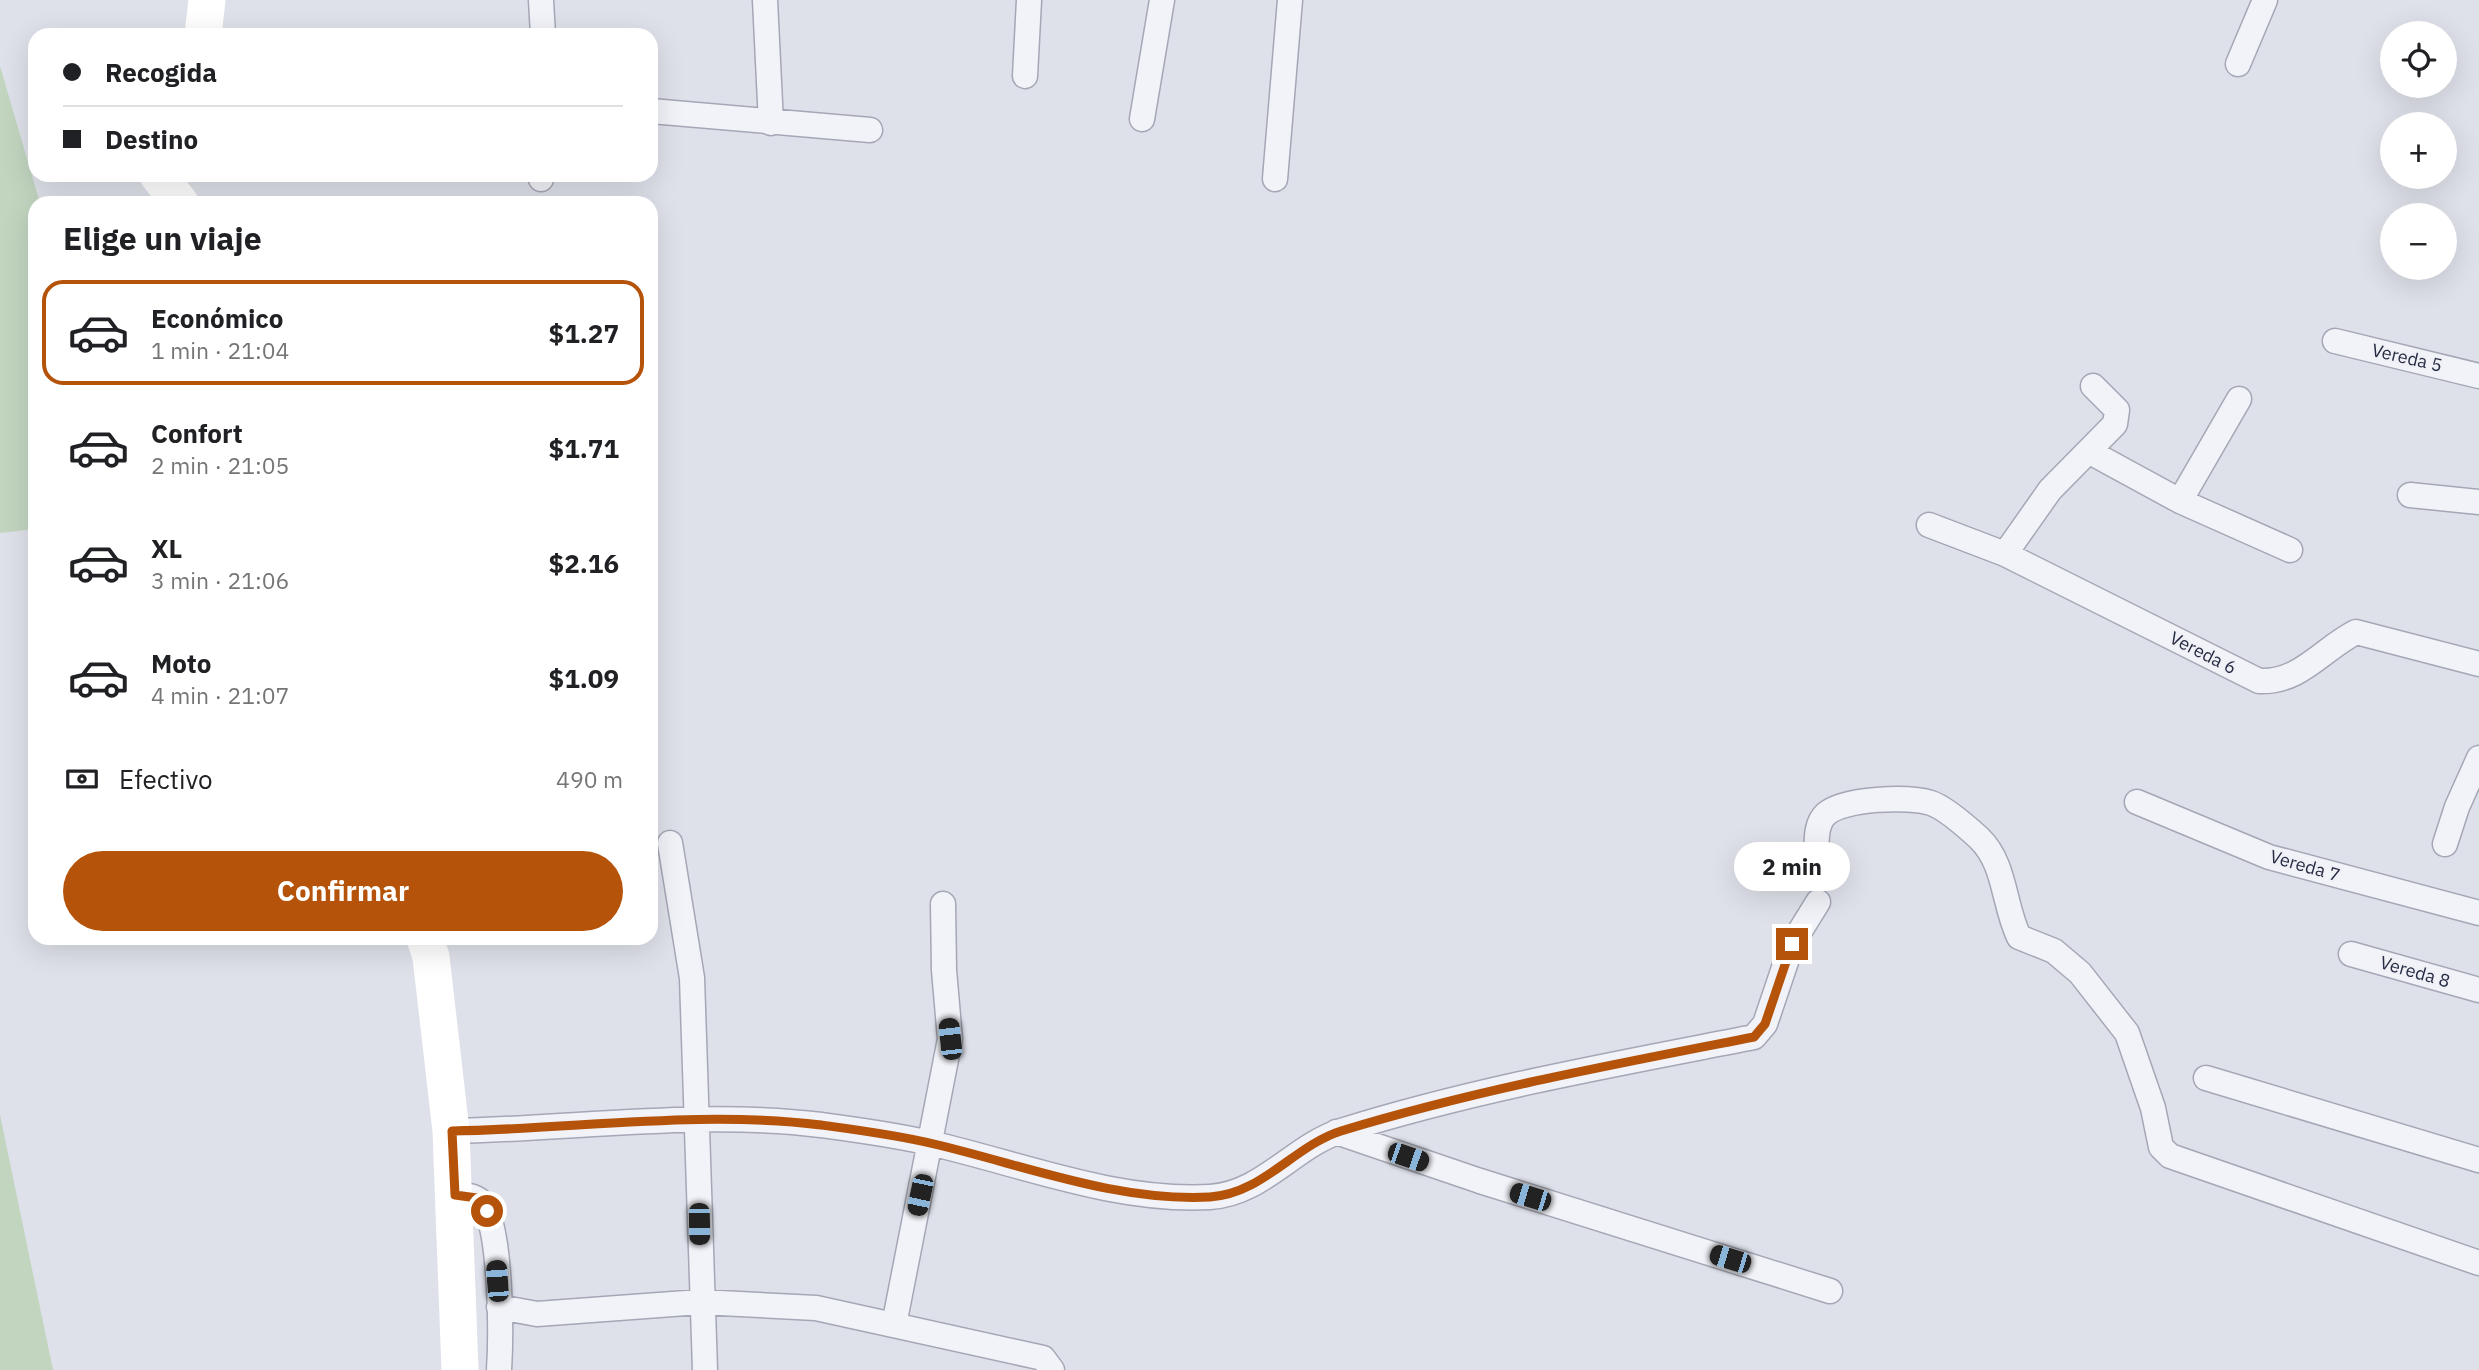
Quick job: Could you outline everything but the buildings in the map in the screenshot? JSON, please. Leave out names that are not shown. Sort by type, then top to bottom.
[{"type":"main road","points":[[204,28],[207,0]]},
{"type":"main road","points":[[164,182],[174,196]]},
{"type":"main road","points":[[427,945],[431,957],[452,1131],[460,1370]]},
{"type":"street","points":[[541,0],[543,28]]},
{"type":"street","points":[[765,0],[771,123]]},
{"type":"street","points":[[1025,76],[1029,0]]},
{"type":"street","points":[[1142,119],[1162,0]]},
{"type":"street","points":[[1275,179],[1290,0]]},
{"type":"street","points":[[2238,64],[2264,0]]},
{"type":"street","points":[[658,112],[870,130]]},
{"type":"street","name":"Vereda 5","points":[[2335,341],[2479,376]]},
{"type":"street","points":[[2005,554],[2050,490],[2115,424],[2116,410],[2093,386]]},
{"type":"street","points":[[2180,501],[2239,399]]},
{"type":"street","points":[[2090,452],[2180,501],[2290,550]]},
{"type":"street","points":[[2410,495],[2479,502]]},
{"type":"street","name":"Vereda 6","points":[[1928,525],[2005,554],[2259,681],[2277,682],[2295,676],[2356,632],[2479,664]]},
{"type":"street","points":[[2445,844],[2457,807],[2479,758]]},
{"type":"street","points":[[1816,855],[1818,827],[1826,814],[1872,798],[1932,803],[1979,839],[1997,861],[2011,920],[2019,937],[2054,951],[2081,973],[2127,1033],[2153,1108],[2161,1147],[2170,1156],[2479,1263]]},
{"type":"street","name":"Vereda 7","points":[[2137,802],[2269,856],[2479,913]]},
{"type":"street","points":[[670,843],[692,978],[705,1370]]},
{"type":"street","points":[[452,1131],[698,1120],[818,1125],[931,1143],[1093,1185],[1142,1193],[1212,1197],[1244,1190],[1336,1132],[1594,1068],[1754,1037],[1765,1024],[1792,944],[1818,902]]},
{"type":"street","points":[[894,1325],[950,1039],[944,970],[943,904]]},
{"type":"street","name":"Vereda 8","points":[[2351,954],[2479,990]]},
{"type":"street","points":[[2206,1078],[2479,1160]]},
{"type":"street","points":[[1336,1132],[1480,1181],[1830,1291]]},
{"type":"street","points":[[455,1195],[477,1198],[487,1211],[493,1228],[499,1307],[499,1370]]},
{"type":"street","points":[[499,1307],[537,1314],[701,1302],[816,1308],[1043,1358],[1052,1370]]},
{"type":"green space","points":[[0,66],[28,162],[28,182],[34,182],[38,196],[28,196],[28,530],[0,533]]},
{"type":"green space","points":[[0,1115],[53,1370],[0,1370]]},
{"type":"route","points":[[487,1211],[477,1198],[455,1195],[452,1131],[523,1130],[698,1120],[818,1125],[931,1143],[1093,1185],[1142,1193],[1212,1197],[1244,1190],[1336,1132],[1594,1068],[1754,1037],[1765,1024],[1792,944]]}]
